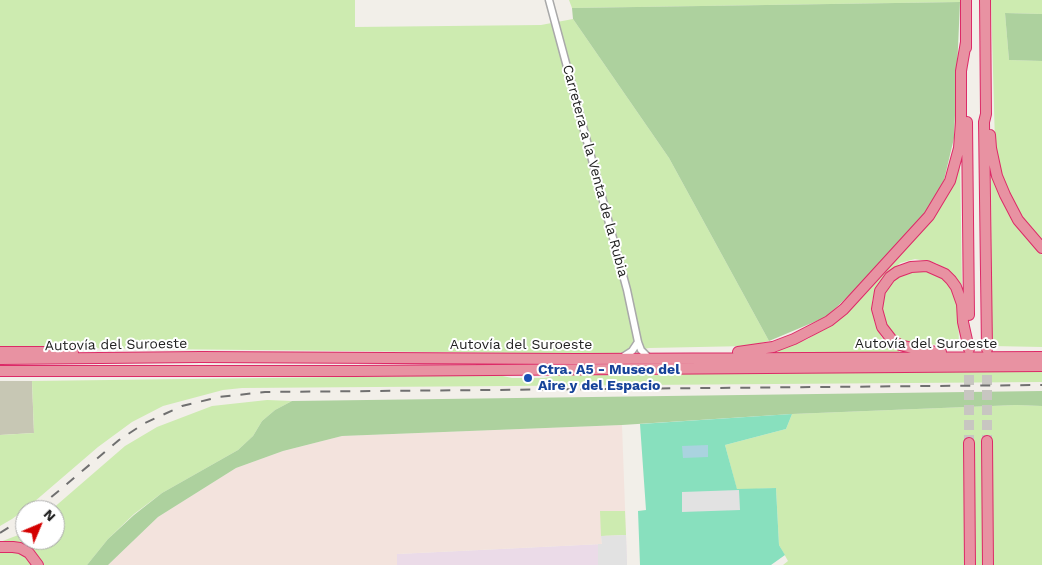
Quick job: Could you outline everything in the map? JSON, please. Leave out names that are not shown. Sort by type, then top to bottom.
[{"type":"highway","points":[[966,0],[969,348],[963,322],[962,304],[956,287],[944,274],[927,266],[910,267],[897,272],[884,284],[878,300],[878,318],[892,340],[900,345],[932,352],[1042,353]]},
{"type":"highway","points":[[985,0],[986,114],[984,122],[987,349]]},
{"type":"highway","points":[[668,358],[678,354],[746,352],[773,347],[794,340],[829,321],[902,248],[929,216],[950,181],[959,148],[961,71],[966,42]]},
{"type":"highway","points":[[986,114],[990,122],[991,148],[997,176],[1018,220],[1042,248]]},
{"type":"highway","points":[[0,352],[186,354],[209,358]]},
{"type":"highway","name":"Autovía del Suroeste","points":[[0,360],[1042,357]]},
{"type":"highway","name":"Autovía del Suroeste","points":[[0,372],[1042,366]]},
{"type":"highway","points":[[0,378],[49,372]]},
{"type":"highway","points":[[987,441],[988,565]]},
{"type":"highway","points":[[969,443],[970,565]]},
{"type":"highway","points":[[0,548],[20,548],[29,553],[38,565]]},
{"type":"street","name":"Carretera a la Venta de la Rubia","points":[[549,0],[627,290],[638,342],[641,350],[649,358]]},
{"type":"street","points":[[621,358],[632,351],[638,342]]},
{"type":"shaded area","points":[[0,381],[32,381],[34,433],[0,435]]},
{"type":"shaded area","points":[[622,425],[626,535],[601,536],[602,544],[397,554],[397,565],[108,565],[158,517],[236,468],[283,451],[342,436]]},
{"type":"shaded area","points":[[739,490],[740,510],[682,512],[682,492]]},
{"type":"shaded area","points":[[626,535],[627,565],[397,565],[397,554],[601,544]]},
{"type":"shaded area","points":[[626,535],[627,565],[598,565],[598,544],[602,544],[601,536]]},
{"type":"green space","points":[[0,0],[355,0],[355,27],[541,25],[573,19],[669,158],[769,341],[748,346],[649,348],[613,354],[0,346]]},
{"type":"green space","points":[[569,0],[960,0],[960,2],[572,8]]},
{"type":"green space","points":[[991,0],[1042,0],[1042,14],[1005,13],[1009,60],[1042,61],[1042,242],[1018,211],[1002,178],[995,143]]},
{"type":"green space","points":[[960,2],[954,138],[944,180],[925,215],[859,286],[826,317],[769,341],[669,158],[573,19],[572,8]]},
{"type":"green space","points":[[1005,13],[1042,14],[1042,61],[1009,60]]},
{"type":"green space","points":[[960,161],[962,287],[953,275],[936,263],[915,259],[900,263],[876,288],[872,301],[872,311],[876,326],[882,338],[899,350],[899,353],[776,355],[779,350],[808,339],[836,320],[861,299],[928,224],[950,189]]},
{"type":"green space","points":[[991,168],[1012,218],[1026,238],[1042,255],[1042,347],[992,346]]},
{"type":"green space","points":[[917,270],[936,273],[947,280],[954,292],[958,308],[959,346],[904,343],[890,332],[881,306],[884,292],[902,274]]},
{"type":"green space","points":[[1042,371],[1042,382],[242,388],[223,390],[163,406],[132,422],[98,447],[36,500],[15,500],[15,517],[0,526],[0,435],[34,433],[32,381],[498,375],[512,378],[544,378],[561,375]]},
{"type":"green space","points":[[1042,391],[1042,406],[1016,405],[792,414],[622,425],[342,436],[283,451],[236,468],[158,517],[108,565],[87,565],[108,539],[134,515],[162,493],[238,450],[253,436],[262,421],[275,410],[292,401]]},
{"type":"green space","points":[[267,400],[292,401],[275,410],[262,421],[253,436],[238,450],[162,493],[134,514],[108,539],[87,565],[0,565],[0,542],[15,536],[15,550],[65,550],[65,500],[63,500],[125,446],[157,427],[212,406]]},
{"type":"green space","points":[[1016,405],[1042,406],[1042,565],[783,565],[788,561],[779,545],[776,488],[737,490],[725,445],[786,429],[792,414]]},
{"type":"green space","points":[[792,414],[786,429],[725,445],[737,489],[776,488],[779,545],[785,555],[771,565],[640,565],[638,511],[646,510],[640,424]]},
{"type":"green space","points":[[600,511],[625,511],[626,535],[601,536]]},
{"type":"water","points":[[708,445],[708,457],[683,458],[682,446]]},
{"type":"tunnel","points":[[969,360],[969,443]]},
{"type":"tunnel","points":[[987,360],[987,441]]},
{"type":"railway","points":[[48,500],[119,440],[145,423],[182,406],[219,397],[265,392],[1042,385]]},
{"type":"railway","points":[[0,533],[15,523]]},
{"type":"place","name":"Ctra. A5 - Museo del Aire y del Espacio","points":[[528,378]]}]
